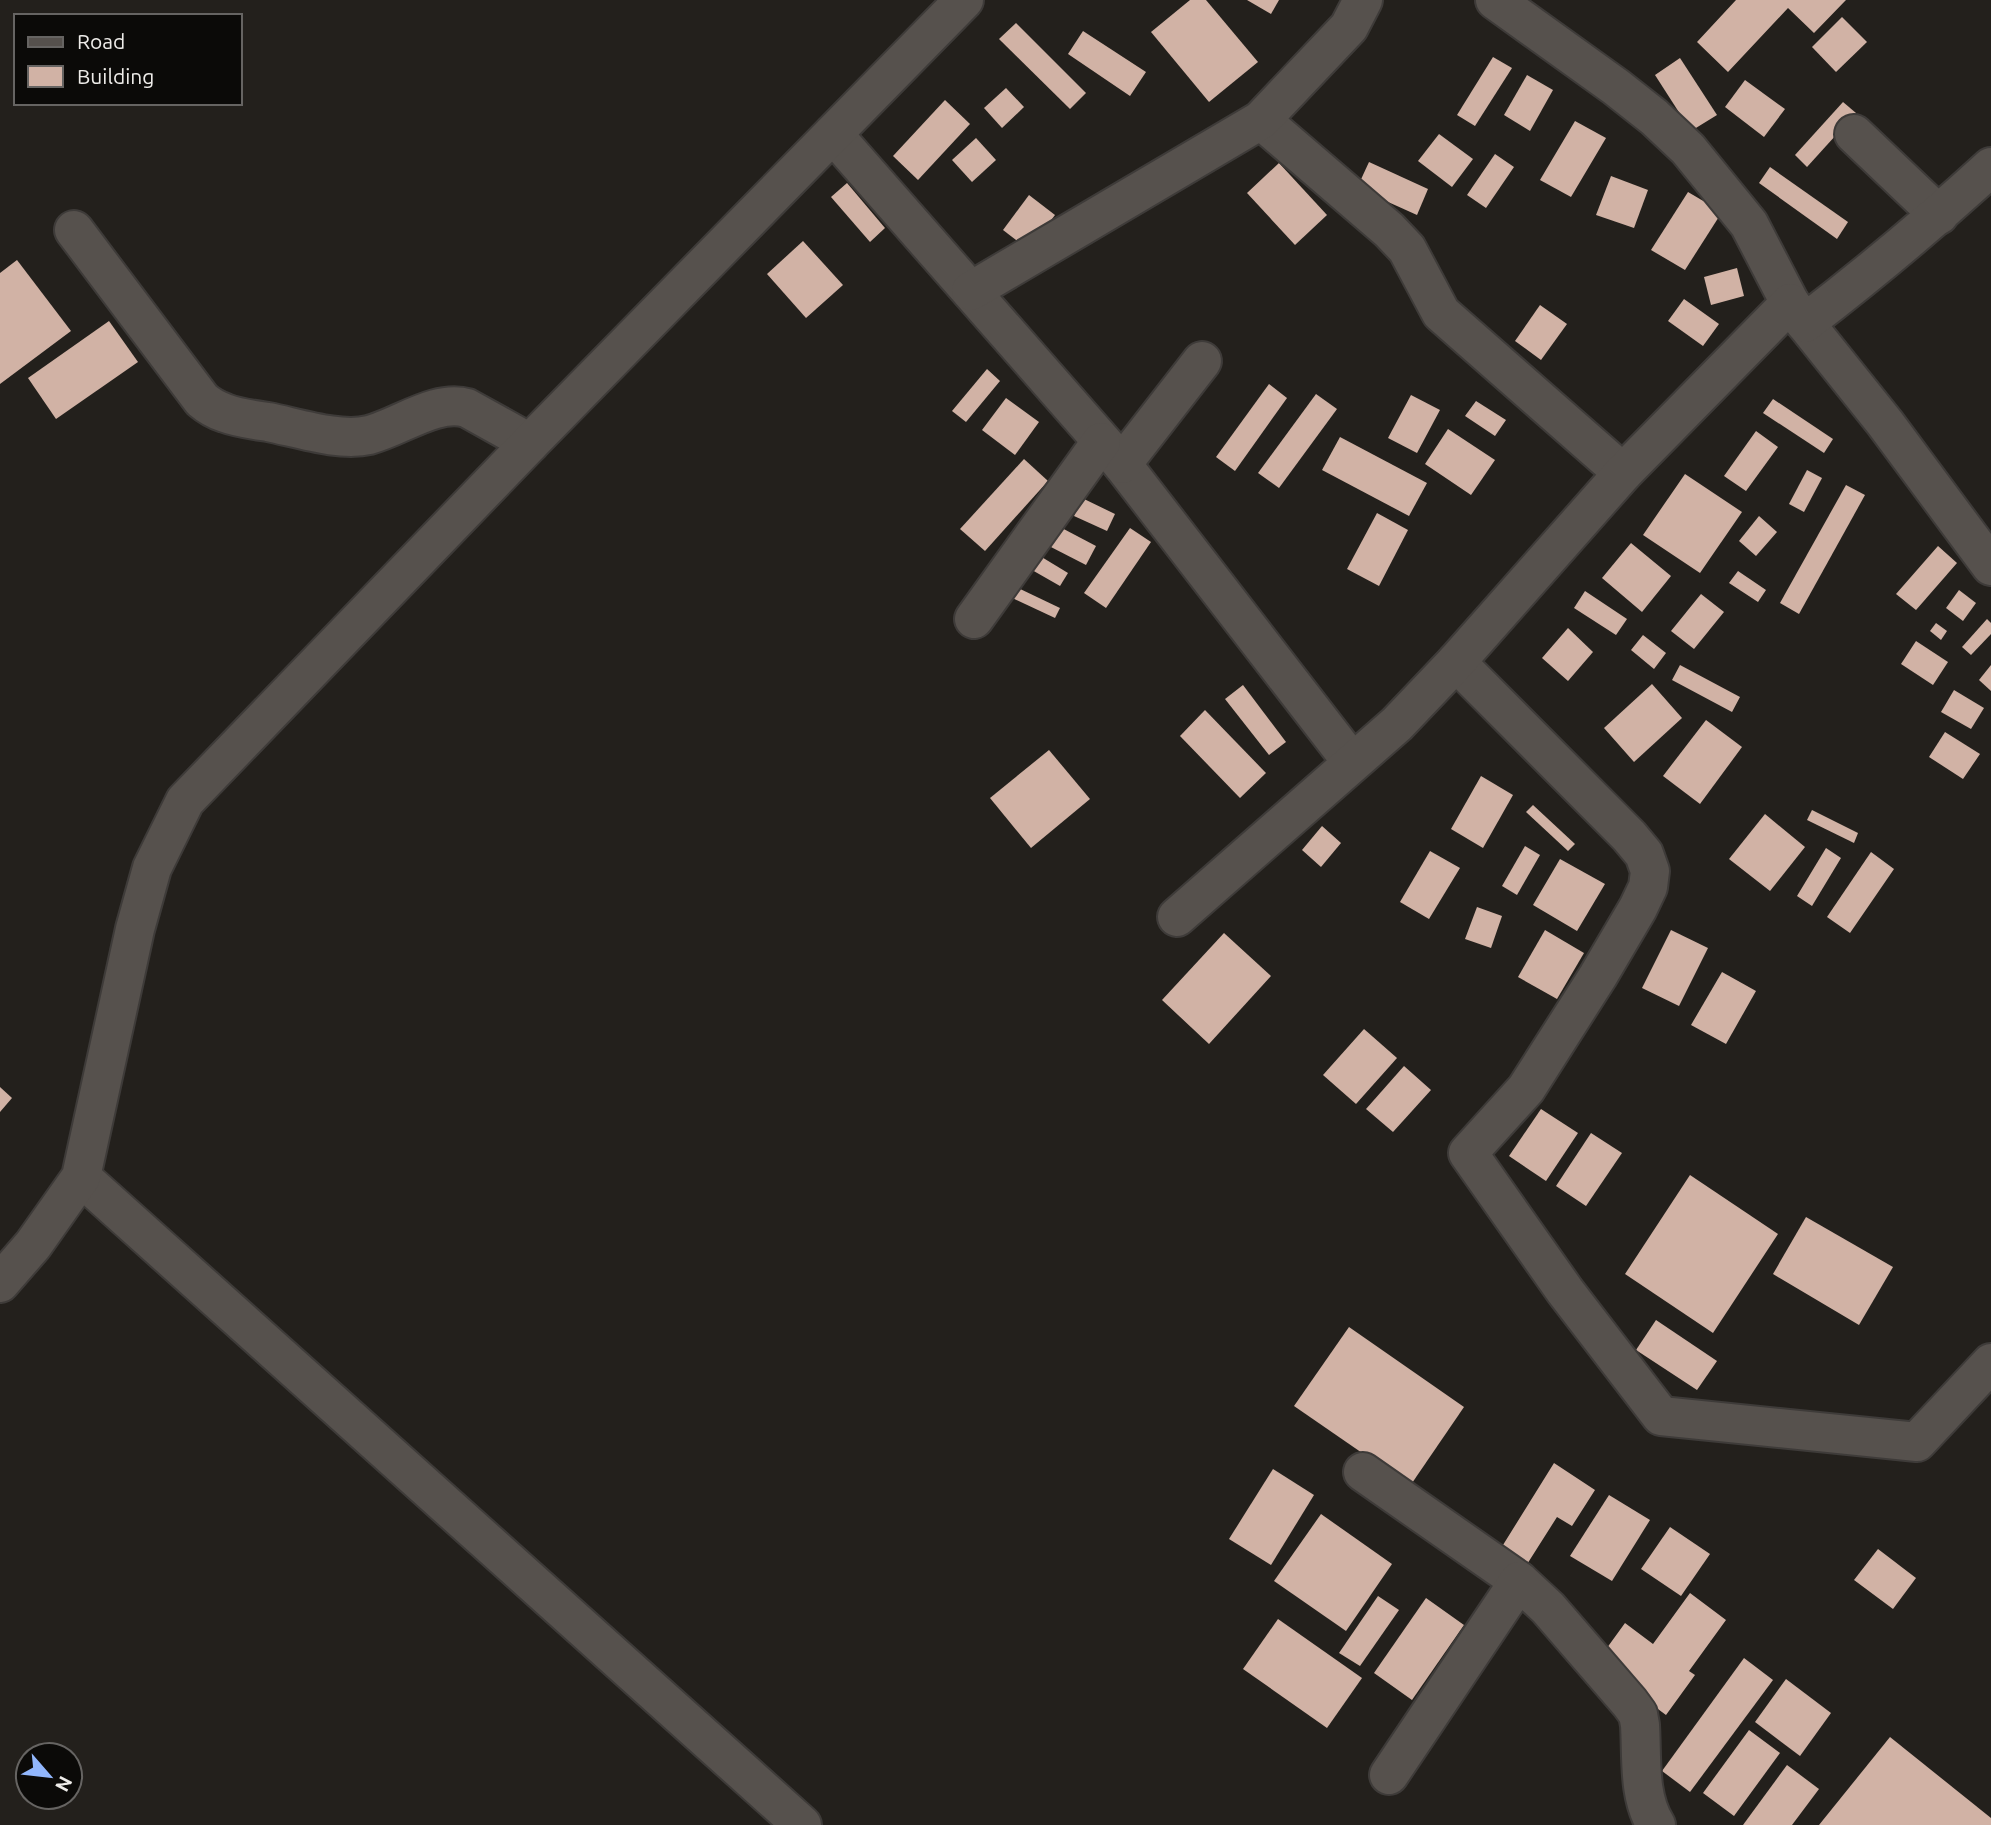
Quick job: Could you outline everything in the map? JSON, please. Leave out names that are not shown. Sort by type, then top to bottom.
[{"type":"street","points":[[0,1283],[33,1245],[81,1177],[135,929],[152,868],[185,801],[530,443],[964,0]]},
{"type":"street","points":[[971,291],[1261,120],[1349,27],[1363,0]]},
{"type":"street","points":[[1495,0],[1616,87],[1688,149],[1749,224],[1798,313],[1885,423],[1991,566]]},
{"type":"street","points":[[1261,120],[1408,249],[1441,313],[1623,473]]},
{"type":"street","points":[[833,134],[1112,453],[1352,762]]},
{"type":"street","points":[[1854,134],[1939,215]]},
{"type":"street","points":[[1177,917],[1397,724],[1456,663],[1623,473],[1798,313],[1874,270],[1991,167]]},
{"type":"street","points":[[74,230],[210,407],[227,414],[335,436],[359,437],[441,407],[456,405],[467,408],[530,443]]},
{"type":"street","points":[[974,619],[1112,453],[1202,361]]},
{"type":"street","points":[[1456,663],[1629,836],[1644,854],[1650,871],[1648,887],[1638,908],[1526,1089],[1468,1153],[1565,1291],[1661,1416],[1916,1442],[1991,1363]]},
{"type":"street","points":[[81,1177],[802,1825]]},
{"type":"street","points":[[1363,1472],[1519,1581],[1548,1608],[1638,1714],[1645,1798],[1648,1813],[1656,1825]]},
{"type":"street","points":[[1389,1775],[1519,1581]]},
{"type":"building","points":[[1190,0],[1206,0],[1258,62],[1209,102],[1151,32]]},
{"type":"building","points":[[1247,0],[1279,0],[1271,14]]},
{"type":"building","points":[[1736,0],[1846,0],[1814,33],[1788,8],[1728,72],[1697,42]]},
{"type":"building","points":[[1842,17],[1867,42],[1836,72],[1812,47]]},
{"type":"building","points":[[1016,23],[1086,93],[1070,109],[999,39]]},
{"type":"building","points":[[1083,31],[1146,72],[1130,96],[1068,54]]},
{"type":"building","points":[[1493,57],[1512,68],[1475,126],[1457,115]]},
{"type":"building","points":[[1680,58],[1717,115],[1691,131],[1655,75]]},
{"type":"building","points":[[1527,75],[1553,90],[1530,131],[1504,115]]},
{"type":"building","points":[[1745,80],[1785,109],[1764,137],[1725,107]]},
{"type":"building","points":[[1006,88],[1024,107],[1002,128],[984,108]]},
{"type":"building","points":[[945,100],[970,124],[918,180],[893,156]]},
{"type":"building","points":[[1843,102],[1856,113],[1807,167],[1795,155]]},
{"type":"building","points":[[1575,121],[1606,138],[1571,197],[1540,180]]},
{"type":"building","points":[[1439,134],[1473,159],[1452,187],[1418,161]]},
{"type":"building","points":[[976,138],[996,160],[972,182],[952,160]]},
{"type":"building","points":[[1495,154],[1514,167],[1486,208],[1467,195]]},
{"type":"building","points":[[1369,162],[1428,189],[1417,215],[1357,188]]},
{"type":"building","points":[[1279,163],[1327,215],[1295,245],[1247,193]]},
{"type":"building","points":[[1770,167],[1848,222],[1837,239],[1759,183]]},
{"type":"building","points":[[1611,176],[1648,190],[1634,228],[1596,215]]},
{"type":"building","points":[[847,183],[885,228],[870,242],[831,197]]},
{"type":"building","points":[[1688,192],[1722,212],[1685,270],[1651,250]]},
{"type":"building","points":[[1029,195],[1055,215],[1029,250],[1003,230]]},
{"type":"building","points":[[803,241],[843,285],[806,318],[767,274]]},
{"type":"building","points":[[17,260],[71,331],[0,384],[0,273]]},
{"type":"building","points":[[1737,268],[1744,296],[1711,305],[1704,277]]},
{"type":"building","points":[[1684,299],[1719,324],[1703,346],[1668,321]]},
{"type":"building","points":[[1540,305],[1567,324],[1541,360],[1515,341]]},
{"type":"building","points":[[109,321],[138,362],[56,419],[28,378]]},
{"type":"building","points":[[987,369],[1000,381],[966,422],[952,411]]},
{"type":"building","points":[[1269,384],[1287,398],[1235,471],[1216,457]]},
{"type":"building","points":[[1316,394],[1337,409],[1279,488],[1258,473]]},
{"type":"building","points":[[1411,395],[1440,410],[1417,453],[1388,438]]},
{"type":"building","points":[[1006,398],[1039,422],[1015,455],[982,430]]},
{"type":"building","points":[[1773,399],[1833,439],[1824,453],[1763,413]]},
{"type":"building","points":[[1476,401],[1506,420],[1495,436],[1465,416]]},
{"type":"building","points":[[1448,429],[1495,460],[1471,495],[1425,464]]},
{"type":"building","points":[[1756,431],[1778,447],[1746,491],[1724,476]]},
{"type":"building","points":[[1340,437],[1427,483],[1409,516],[1322,470]]},
{"type":"building","points":[[1024,459],[1048,481],[985,551],[960,529]]},
{"type":"building","points":[[1807,470],[1822,478],[1804,512],[1789,504]]},
{"type":"building","points":[[1685,474],[1742,512],[1700,573],[1643,535]]},
{"type":"building","points":[[1846,485],[1865,495],[1799,614],[1780,603]]},
{"type":"building","points":[[1082,498],[1115,514],[1107,531],[1074,516]]},
{"type":"building","points":[[1377,513],[1408,530],[1379,586],[1347,569]]},
{"type":"building","points":[[1759,516],[1777,532],[1756,556],[1739,541]]},
{"type":"building","points":[[1058,526],[1096,546],[1086,565],[1047,545]]},
{"type":"building","points":[[1130,528],[1151,542],[1106,608],[1084,593]]},
{"type":"building","points":[[1631,543],[1671,576],[1642,612],[1602,578]]},
{"type":"building","points":[[1938,546],[1957,563],[1916,610],[1896,594]]},
{"type":"building","points":[[1040,556],[1068,573],[1060,586],[1032,570]]},
{"type":"building","points":[[1738,571],[1766,590],[1758,602],[1729,583]]},
{"type":"building","points":[[1012,585],[1060,608],[1055,618],[1006,595]]},
{"type":"building","points":[[1959,590],[1976,603],[1963,621],[1946,608]]},
{"type":"building","points":[[1585,591],[1627,619],[1616,635],[1574,608]]},
{"type":"building","points":[[1701,594],[1724,612],[1694,649],[1671,631]]},
{"type":"building","points":[[1987,619],[1991,623],[1991,634],[1971,655],[1962,647]]},
{"type":"building","points":[[1936,623],[1947,631],[1941,640],[1930,631]]},
{"type":"building","points":[[1568,628],[1593,652],[1568,681],[1542,658]]},
{"type":"building","points":[[1643,635],[1666,653],[1654,669],[1631,650]]},
{"type":"building","points":[[1916,641],[1948,662],[1933,685],[1901,664]]},
{"type":"building","points":[[1680,665],[1740,697],[1732,712],[1672,680]]},
{"type":"building","points":[[1991,665],[1991,691],[1979,680]]},
{"type":"building","points":[[1652,684],[1682,718],[1634,762],[1604,728]]},
{"type":"building","points":[[1243,685],[1286,742],[1269,755],[1225,699]]},
{"type":"building","points":[[1954,690],[1984,708],[1971,729],[1941,712]]},
{"type":"building","points":[[1205,710],[1266,773],[1240,798],[1180,736]]},
{"type":"building","points":[[1706,720],[1742,747],[1700,804],[1663,776]]},
{"type":"building","points":[[1945,732],[1980,754],[1963,779],[1929,757]]},
{"type":"building","points":[[1049,750],[1090,799],[1031,848],[990,798]]},
{"type":"building","points":[[1481,776],[1513,795],[1483,848],[1451,829]]},
{"type":"building","points":[[1533,805],[1575,844],[1568,851],[1526,812]]},
{"type":"building","points":[[1812,810],[1858,833],[1854,843],[1807,820]]},
{"type":"building","points":[[1765,814],[1805,847],[1770,891],[1729,859]]},
{"type":"building","points":[[1322,826],[1341,843],[1321,867],[1302,850]]},
{"type":"building","points":[[1525,846],[1540,855],[1517,895],[1502,886]]},
{"type":"building","points":[[1826,848],[1841,858],[1812,906],[1797,896]]},
{"type":"building","points":[[1430,851],[1460,868],[1429,919],[1400,902]]},
{"type":"building","points":[[1871,852],[1894,869],[1850,933],[1827,917]]},
{"type":"building","points":[[1560,859],[1605,884],[1577,931],[1533,905]]},
{"type":"building","points":[[1477,907],[1502,916],[1491,948],[1465,939]]},
{"type":"building","points":[[1545,930],[1584,953],[1557,999],[1518,977]]},
{"type":"building","points":[[1671,930],[1708,948],[1679,1006],[1642,988]]},
{"type":"building","points":[[1224,933],[1271,976],[1209,1044],[1162,1000]]},
{"type":"building","points":[[1722,972],[1756,991],[1726,1044],[1691,1025]]},
{"type":"building","points":[[1364,1029],[1397,1058],[1356,1104],[1323,1075]]},
{"type":"building","points":[[1404,1066],[1431,1090],[1393,1132],[1366,1109]]},
{"type":"building","points":[[0,1087],[12,1098],[0,1112]]},
{"type":"building","points":[[1541,1109],[1578,1133],[1546,1181],[1509,1156]]},
{"type":"building","points":[[1591,1133],[1622,1153],[1586,1206],[1556,1186]]},
{"type":"building","points":[[1690,1175],[1778,1234],[1713,1333],[1625,1274]]},
{"type":"building","points":[[1806,1217],[1893,1267],[1859,1325],[1773,1274]]},
{"type":"building","points":[[1656,1320],[1717,1361],[1697,1390],[1636,1350]]},
{"type":"building","points":[[1349,1327],[1464,1407],[1410,1486],[1294,1406]]},
{"type":"building","points":[[1554,1463],[1595,1490],[1572,1526],[1557,1517],[1524,1569],[1498,1553]]},
{"type":"building","points":[[1273,1469],[1314,1495],[1271,1565],[1229,1539]]},
{"type":"building","points":[[1609,1495],[1650,1520],[1612,1581],[1570,1556]]},
{"type":"building","points":[[1321,1514],[1392,1564],[1346,1631],[1274,1581]]},
{"type":"building","points":[[1670,1527],[1710,1554],[1681,1596],[1641,1569]]},
{"type":"building","points":[[1878,1549],[1916,1578],[1893,1609],[1854,1580]]},
{"type":"building","points":[[1690,1593],[1726,1620],[1689,1671],[1695,1675],[1666,1715],[1596,1663],[1625,1623],[1653,1644]]},
{"type":"building","points":[[1378,1596],[1399,1610],[1360,1666],[1339,1653]]},
{"type":"building","points":[[1426,1598],[1464,1625],[1412,1700],[1374,1673]]},
{"type":"building","points":[[1278,1619],[1362,1678],[1327,1728],[1243,1669]]},
{"type":"building","points":[[1744,1658],[1773,1680],[1690,1792],[1662,1771]]},
{"type":"building","points":[[1786,1679],[1831,1713],[1800,1756],[1755,1722]]},
{"type":"building","points":[[1749,1730],[1780,1753],[1734,1816],[1703,1793]]},
{"type":"building","points":[[1890,1737],[1991,1818],[1991,1825],[1819,1825]]},
{"type":"building","points":[[1787,1765],[1819,1789],[1792,1825],[1743,1825]]}]
